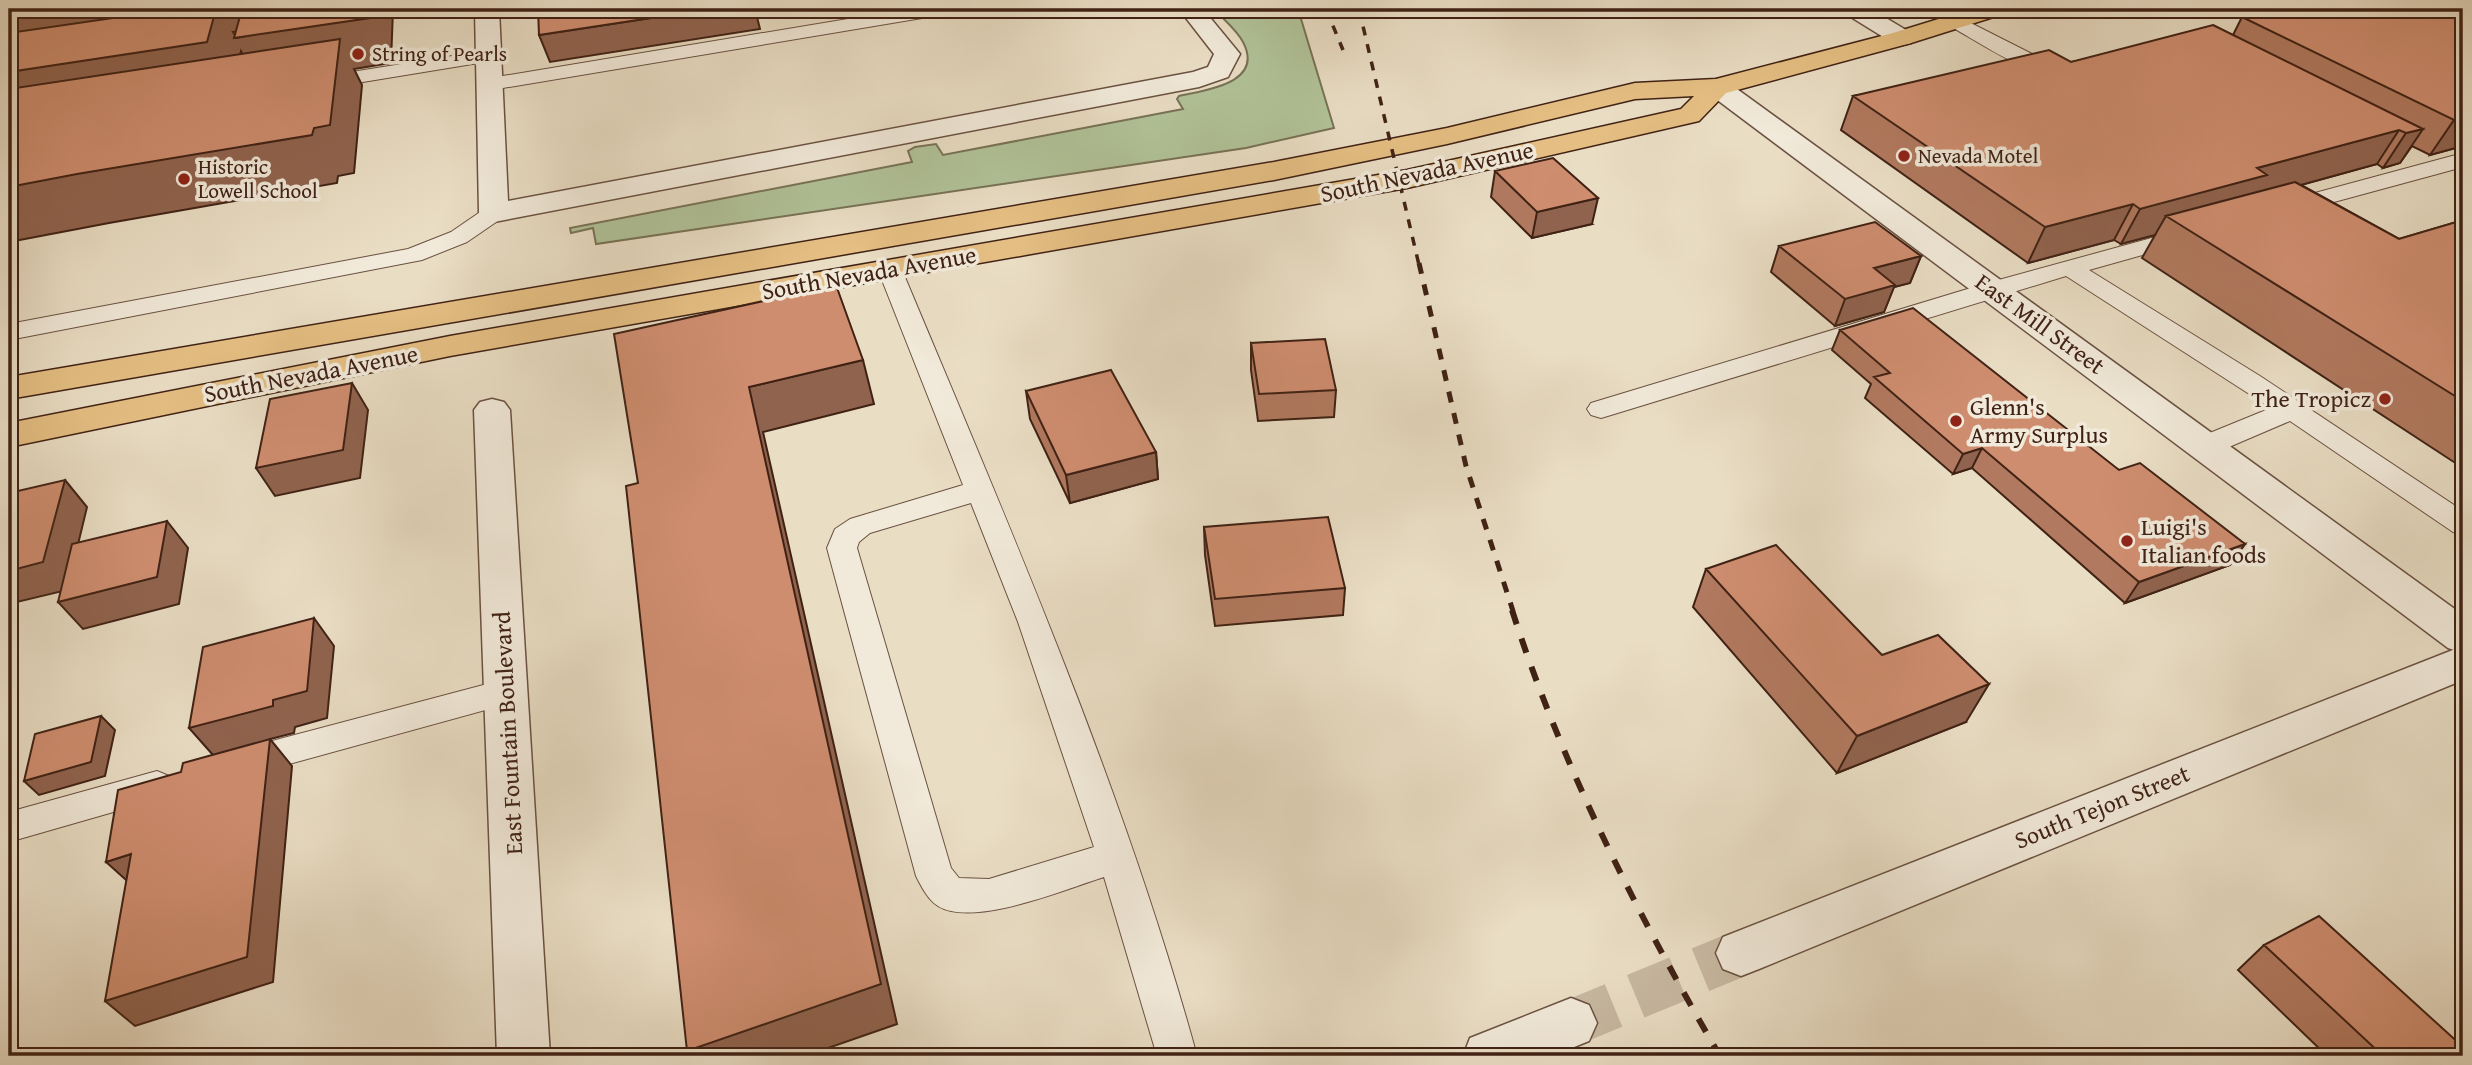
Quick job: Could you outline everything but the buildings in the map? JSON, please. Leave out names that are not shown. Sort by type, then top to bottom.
[{"type":"main road","name":"South Nevada Avenue","points":[[9,388],[1274,171],[1447,136],[1635,91],[1717,87],[1902,38],[1995,9]]},
{"type":"main road","name":"South Nevada Avenue","points":[[9,435],[450,346],[1421,176],[1690,115],[1717,87]]},
{"type":"street","points":[[487,9],[494,213],[1199,79],[1219,72],[1223,67],[1225,50],[1191,9]]},
{"type":"street","points":[[1854,9],[1902,38]]},
{"type":"street","name":"East Mill Street","points":[[1717,87],[2463,637]]},
{"type":"street","name":"East Fountain Boulevard","points":[[492,410],[524,1056]]},
{"type":"street","name":"South Tejon Street","points":[[1741,953],[2463,662]]},
{"type":"street","points":[[1489,1056],[1571,1023]]},
{"type":"lane","points":[[807,9],[815,30]]},
{"type":"lane","points":[[491,84],[815,30],[912,11],[940,9]]},
{"type":"lane","points":[[1955,21],[2044,68],[2058,72],[2083,65]]},
{"type":"lane","points":[[295,87],[490,57]]},
{"type":"lane","points":[[2409,155],[2433,168]]},
{"type":"lane","points":[[2258,216],[2463,160]]},
{"type":"lane","points":[[9,332],[414,255],[460,237],[494,213]]},
{"type":"lane","points":[[1601,409],[1993,289],[2204,231]]},
{"type":"lane","points":[[2070,268],[2292,410],[2463,525]]},
{"type":"lane","points":[[890,270],[1034,622],[1116,857],[1177,1056]]},
{"type":"lane","points":[[2205,446],[2292,410]]},
{"type":"lane","points":[[979,490],[860,526],[846,536],[842,548],[935,876],[950,894],[989,896],[1116,857]]},
{"type":"lane","points":[[9,827],[506,692]]},
{"type":"green space","points":[[1214,9],[1298,9],[1334,128],[1246,148],[596,244],[593,228],[571,233],[570,228],[912,162],[908,151],[915,147],[936,144],[943,155],[1183,109],[1177,99],[1179,96],[1229,82],[1239,76],[1246,67],[1248,56],[1243,42]]},
{"type":"tunnel","points":[[1571,1023],[1741,953]]},
{"type":"railway","points":[[1326,9],[1343,50]]},
{"type":"railway","points":[[1359,9],[1419,265]]},
{"type":"railway","points":[[1419,263],[1466,466],[1513,611]]},
{"type":"railway","points":[[1512,610],[1554,726],[1604,838],[1631,894],[1720,1056]]},
{"type":"place","name":"String of Pearls","points":[[358,54]]},
{"type":"place","name":"Nevada Motel","points":[[1904,156]]},
{"type":"place","name":"Historic Lowell School","points":[[184,179]]},
{"type":"place","name":"The Tropicz","points":[[2385,399]]},
{"type":"place","name":"Glenn's Army Surplus","points":[[1956,421]]},
{"type":"place","name":"Luigi's Italian foods","points":[[2127,541]]}]
